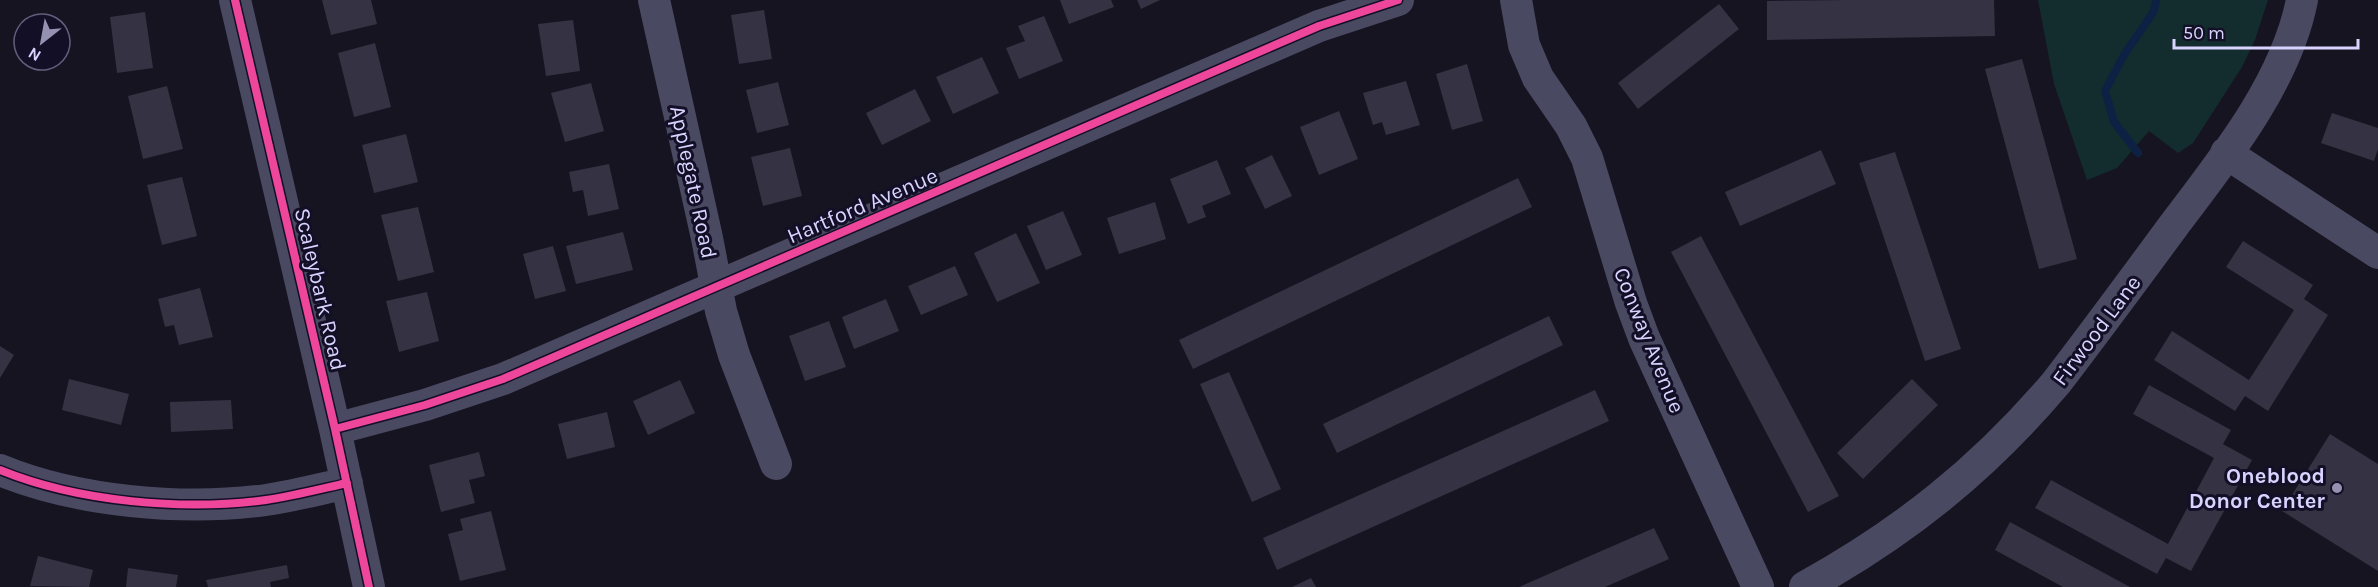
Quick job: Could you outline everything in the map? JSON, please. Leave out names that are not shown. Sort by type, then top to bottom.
[{"type":"street","name":"Scaleybark Road","points":[[235,0],[335,429],[369,587]]},
{"type":"street","name":"Applegate Road","points":[[654,0],[716,288],[734,355],[776,464]]},
{"type":"street","name":"Hartford Avenue","points":[[335,429],[426,405],[503,379],[1318,26],[1398,0]]},
{"type":"street","name":"Conway Avenue","points":[[1516,0],[1524,45],[1538,78],[1571,126],[1587,158],[1631,303],[1644,338],[1758,587]]},
{"type":"street","name":"Firwood Lane","points":[[1805,587],[1860,556],[1921,513],[1979,465],[2032,412],[2056,383],[2226,153],[2261,101],[2283,62],[2298,20],[2302,0]]},
{"type":"street","points":[[2226,153],[2378,253]]},
{"type":"street","points":[[0,470],[70,490],[126,500],[169,504],[225,504],[267,500],[347,483]]},
{"type":"green space","points":[[2038,0],[2268,0],[2255,40],[2242,67],[2193,143],[2178,153],[2149,131],[2117,168],[2087,180],[2054,84]]},
{"type":"building","points":[[322,0],[371,0],[377,24],[331,35]]},
{"type":"building","points":[[1060,0],[1111,0],[1114,7],[1069,24]]},
{"type":"building","points":[[1137,0],[1160,0],[1141,9]]},
{"type":"building","points":[[1994,0],[1995,36],[1767,40],[1767,1]]},
{"type":"building","points":[[1719,4],[1739,29],[1638,109],[1618,83]]},
{"type":"building","points":[[764,10],[772,59],[739,64],[731,15]]},
{"type":"building","points":[[145,12],[153,68],[117,73],[110,17]]},
{"type":"building","points":[[1044,16],[1063,61],[1019,79],[1006,48],[1025,41],[1018,26]]},
{"type":"building","points":[[573,20],[580,71],[546,76],[538,24]]},
{"type":"building","points":[[375,43],[391,107],[354,117],[338,53]]},
{"type":"building","points":[[982,57],[999,93],[953,114],[936,77]]},
{"type":"building","points":[[2022,59],[2077,259],[2039,269],[1985,69]]},
{"type":"building","points":[[1467,64],[1483,121],[1452,130],[1436,74]]},
{"type":"building","points":[[1406,81],[1420,125],[1386,135],[1382,122],[1373,125],[1363,93]]},
{"type":"building","points":[[778,82],[789,125],[757,133],[746,90]]},
{"type":"building","points":[[591,83],[604,131],[565,142],[551,93]]},
{"type":"building","points":[[167,86],[183,149],[143,159],[128,96]]},
{"type":"building","points":[[915,89],[931,121],[882,145],[866,113]]},
{"type":"building","points":[[1339,111],[1358,159],[1319,175],[1300,127]]},
{"type":"building","points":[[2332,113],[2378,128],[2378,149],[2374,161],[2321,143]]},
{"type":"building","points":[[406,134],[418,182],[374,193],[362,145]]},
{"type":"building","points":[[790,148],[802,196],[763,206],[751,157]]},
{"type":"building","points":[[1821,150],[1836,184],[1740,226],[1725,192]]},
{"type":"building","points":[[1895,152],[1961,349],[1925,361],[1859,163]]},
{"type":"building","points":[[1272,155],[1292,196],[1265,209],[1245,168]]},
{"type":"building","points":[[1217,160],[1231,194],[1202,206],[1206,217],[1188,224],[1170,179]]},
{"type":"building","points":[[609,164],[619,209],[588,216],[583,190],[573,192],[569,172]]},
{"type":"building","points":[[182,177],[197,236],[162,245],[147,185]]},
{"type":"building","points":[[1518,178],[1532,207],[1193,369],[1179,340]]},
{"type":"building","points":[[1155,202],[1166,239],[1119,254],[1107,218]]},
{"type":"building","points":[[418,207],[434,272],[398,281],[381,215]]},
{"type":"building","points":[[1063,211],[1082,255],[1046,270],[1027,226]]},
{"type":"building","points":[[623,232],[633,270],[576,284],[566,246]]},
{"type":"building","points":[[1016,233],[1040,283],[997,302],[974,253]]},
{"type":"building","points":[[1701,236],[1839,496],[1808,512],[1671,252]]},
{"type":"building","points":[[2243,241],[2313,285],[2304,299],[2328,315],[2268,411],[2245,396],[2235,411],[2154,360],[2172,331],[2249,380],[2294,310],[2226,267]]},
{"type":"building","points":[[553,246],[566,291],[535,299],[523,254]]},
{"type":"building","points":[[955,266],[968,295],[921,315],[908,286]]},
{"type":"building","points":[[200,288],[213,337],[179,345],[174,325],[165,327],[158,299]]},
{"type":"building","points":[[427,292],[439,341],[399,352],[386,301]]},
{"type":"building","points":[[886,299],[899,331],[854,349],[842,317]]},
{"type":"building","points":[[1549,316],[1563,345],[1337,453],[1323,424]]},
{"type":"building","points":[[829,321],[846,367],[805,381],[789,336]]},
{"type":"building","points":[[0,346],[14,355],[0,378]]},
{"type":"building","points":[[1229,372],[1281,489],[1252,502],[1200,384]]},
{"type":"building","points":[[69,379],[129,394],[121,425],[62,410]]},
{"type":"building","points":[[1912,379],[1938,405],[1863,479],[1837,453]]},
{"type":"building","points":[[680,380],[695,413],[648,435],[633,401]]},
{"type":"building","points":[[2149,385],[2231,430],[2223,444],[2252,460],[2191,571],[2166,558],[2157,574],[2035,508],[2051,480],[2168,544],[2214,458],[2133,414]]},
{"type":"building","points":[[1595,390],[1609,421],[1277,570],[1263,538]]},
{"type":"building","points":[[231,400],[233,429],[171,432],[170,402]]},
{"type":"building","points":[[607,412],[615,447],[567,459],[558,424]]},
{"type":"building","name":"Oneblood Donor Center","points":[[2330,434],[2378,464],[2378,571],[2282,511]]},
{"type":"building","points":[[479,452],[485,476],[469,480],[475,503],[441,512],[429,465]]},
{"type":"building","points":[[491,511],[506,570],[460,581],[448,534],[463,530],[460,519]]},
{"type":"building","points":[[2010,522],[2130,587],[2063,587],[1995,550]]},
{"type":"building","points":[[1654,528],[1669,559],[1605,587],[1519,587]]},
{"type":"building","points":[[38,556],[93,570],[89,587],[30,586]]},
{"type":"building","points":[[287,565],[289,578],[270,582],[271,587],[208,587],[206,580]]},
{"type":"building","points":[[128,568],[178,575],[176,587],[126,587]]},
{"type":"building","points":[[1311,578],[1316,587],[1292,587]]},
{"type":"waterway","points":[[2138,153],[2114,122],[2105,91],[2124,55],[2154,11],[2156,0]]},
{"type":"cycle path","points":[[235,0],[335,429],[369,587]]},
{"type":"cycle path","points":[[335,429],[425,405],[503,379],[1319,26],[1398,0]]},
{"type":"cycle path","points":[[0,470],[63,490],[166,504],[266,500],[347,483]]},
{"type":"place","name":"Oneblood Donor Center","points":[[2337,488]]}]
